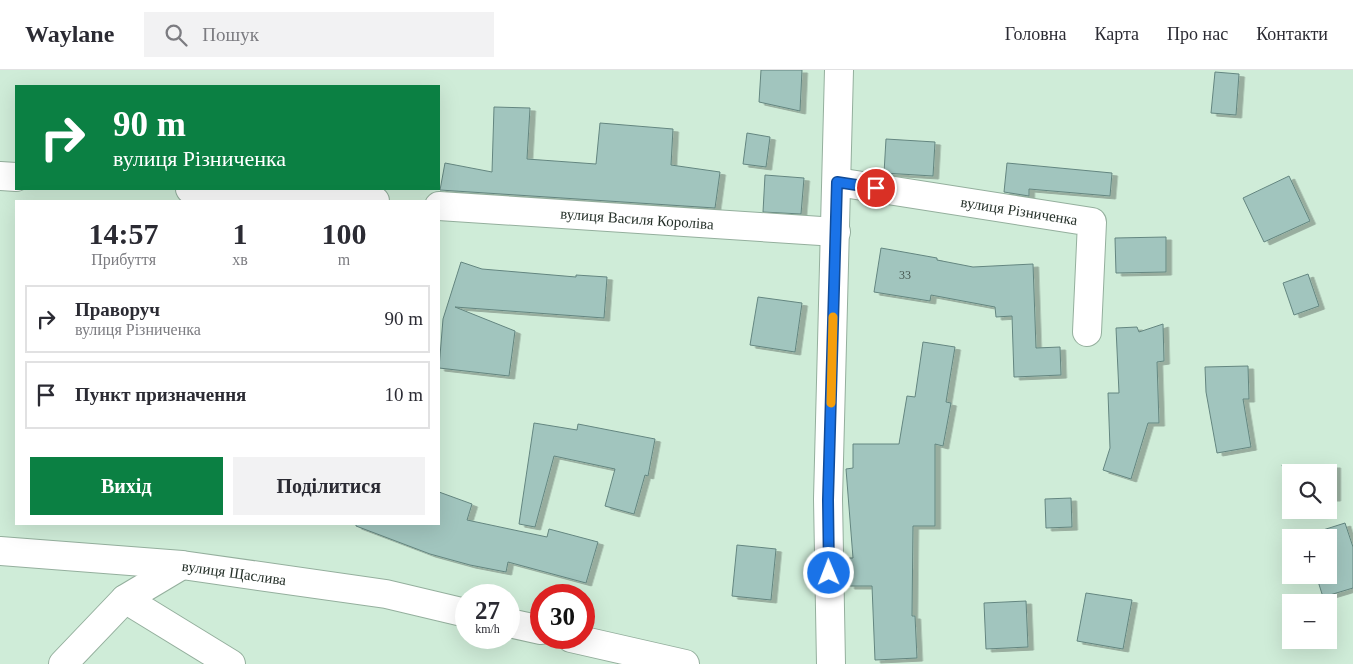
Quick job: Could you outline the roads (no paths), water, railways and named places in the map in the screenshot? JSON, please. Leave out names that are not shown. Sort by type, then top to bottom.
[{"type":"street","points":[[831,664],[828,500],[839,70]]},
{"type":"street","points":[[0,176],[15,177]]},
{"type":"street","name":"вулиця Різниченка","points":[[837,182],[1092,222],[1087,332]]},
{"type":"street","points":[[206,190],[360,200]]},
{"type":"street","name":"вулиця Василя Короліва","points":[[440,206],[836,232]]},
{"type":"street","name":"вулиця Щаслива","points":[[0,551],[182,565],[386,594],[455,610]]},
{"type":"street","points":[[63,664],[125,599],[182,565]]},
{"type":"street","points":[[125,599],[232,664]]},
{"type":"street","points":[[595,643],[685,664]]}]
